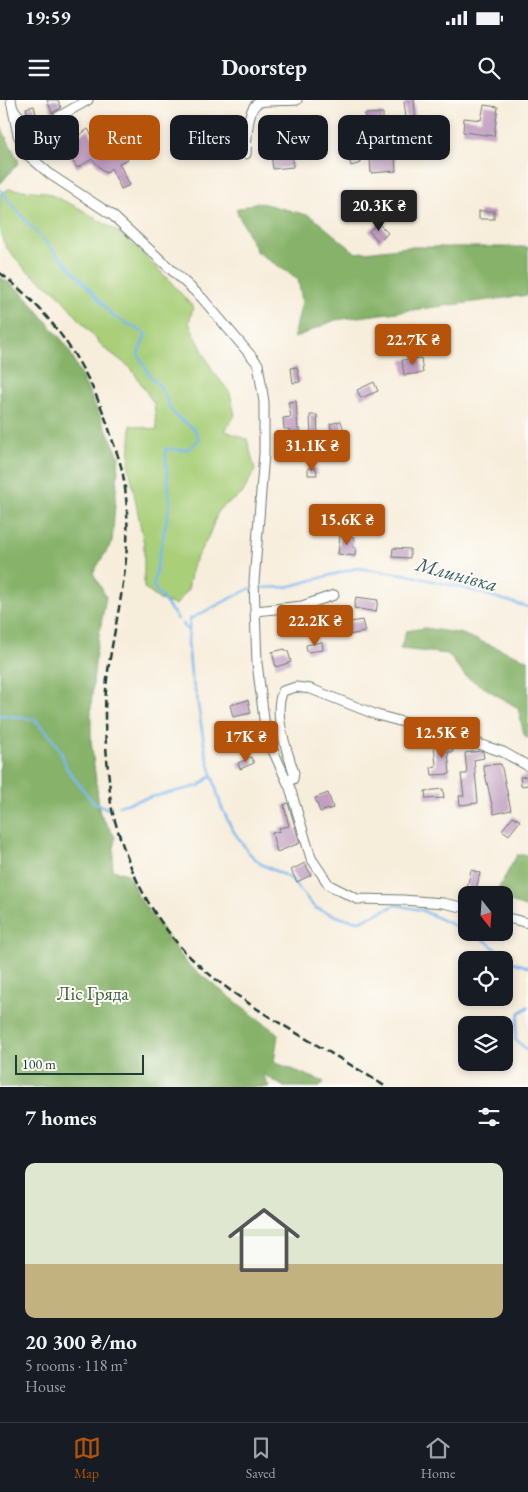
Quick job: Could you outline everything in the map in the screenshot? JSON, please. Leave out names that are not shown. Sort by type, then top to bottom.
[{"type":"street","points":[[11,104],[26,124],[33,129],[40,128],[88,100]]},
{"type":"street","points":[[248,132],[250,111],[254,105],[261,102],[297,100]]},
{"type":"street","points":[[11,104],[18,135],[29,156],[51,175],[112,215],[202,298],[258,364],[264,402],[264,453],[254,582],[257,663],[266,735],[286,780],[311,858],[329,885],[357,899],[402,900],[443,903],[458,906]]},
{"type":"street","points":[[256,611],[302,606],[334,595]]},
{"type":"street","points":[[286,780],[292,778],[294,773],[279,715],[279,700],[283,691],[296,687],[311,689],[377,715],[503,752],[528,766]]},
{"type":"street","points":[[513,919],[528,923]]},
{"type":"green space","points":[[0,125],[15,154],[15,160],[19,162],[0,184]]},
{"type":"green space","points":[[9,189],[45,192],[79,208],[126,237],[193,307],[189,323],[212,370],[230,393],[235,415],[225,431],[247,439],[255,470],[242,494],[219,509],[209,535],[193,564],[188,589],[176,605],[160,600],[144,588],[144,544],[129,467],[131,425],[157,430],[154,404],[131,368],[103,347],[57,293],[25,269],[6,247],[0,233],[0,194]]},
{"type":"green space","points":[[257,202],[311,216],[356,253],[408,247],[528,247],[528,295],[335,320],[294,338],[302,301],[298,279],[257,252],[236,210]]},
{"type":"green space","name":"Ліс Гряда","points":[[0,277],[22,292],[67,346],[119,456],[112,542],[93,573],[106,597],[96,652],[91,706],[91,741],[100,814],[115,837],[112,870],[128,874],[139,898],[188,965],[278,1034],[274,1062],[324,1082],[320,1087],[284,1087],[263,1074],[269,1087],[0,1087]]},
{"type":"green space","points":[[425,628],[462,634],[528,660],[528,739],[524,735],[518,708],[465,676],[448,654],[400,649],[406,631]]},
{"type":"green space","points":[[517,855],[528,855],[528,908],[513,903],[513,886],[500,886]]},
{"type":"building","points":[[47,100],[58,100],[61,108],[52,113]]},
{"type":"building","points":[[414,100],[415,115],[406,115],[404,102]]},
{"type":"building","points":[[484,105],[498,107],[494,136],[463,132],[464,118],[481,120]]},
{"type":"building","points":[[34,106],[36,115],[28,115],[26,108]]},
{"type":"building","points":[[383,113],[383,115],[365,115]]},
{"type":"building","points":[[88,129],[89,131],[90,160],[77,168],[72,160],[79,160],[79,135]]},
{"type":"building","points":[[93,160],[126,160],[119,163],[130,185],[121,189],[111,168],[106,173]]},
{"type":"building","points":[[272,160],[293,160],[293,167],[273,169]]},
{"type":"building","points":[[349,160],[360,160],[361,163],[351,166]]},
{"type":"building","points":[[370,160],[395,160],[396,171],[371,173]]},
{"type":"building","points":[[479,211],[494,211],[494,219],[479,219]]},
{"type":"building","points":[[378,223],[388,233],[379,242],[369,231]]},
{"type":"building","points":[[421,358],[423,373],[404,375],[402,360]]},
{"type":"building","points":[[297,367],[300,382],[293,383],[291,368]]},
{"type":"building","points":[[374,382],[378,391],[361,398],[357,390]]},
{"type":"building","points":[[296,401],[298,430],[300,429],[303,446],[291,447],[289,429],[284,429],[283,418],[291,417],[288,402]]},
{"type":"building","points":[[310,415],[317,415],[318,437],[311,438]]},
{"type":"building","points":[[341,421],[345,434],[333,437],[330,424]]},
{"type":"building","points":[[308,468],[316,468],[317,475],[308,475]]},
{"type":"building","points":[[340,535],[354,537],[353,547],[356,548],[355,556],[338,554]]},
{"type":"building","points":[[393,548],[410,549],[410,558],[392,557]]},
{"type":"building","points":[[356,597],[378,600],[376,612],[354,608]]},
{"type":"building","points":[[362,620],[365,632],[348,635],[345,623]]},
{"type":"building","points":[[322,642],[323,650],[307,652],[306,645]]},
{"type":"building","points":[[285,649],[288,651],[291,662],[276,667],[272,652]]},
{"type":"building","points":[[248,700],[251,713],[233,717],[230,705]]},
{"type":"building","points":[[452,743],[453,752],[448,752],[450,774],[432,775],[431,767],[436,766],[434,745]]},
{"type":"building","points":[[481,751],[484,758],[474,760],[478,803],[460,805],[459,796],[464,796],[461,774],[467,774],[465,753]]},
{"type":"building","points":[[251,757],[254,763],[240,769],[238,763]]},
{"type":"building","points":[[501,764],[511,810],[494,814],[483,765]]},
{"type":"building","points":[[528,776],[528,785],[521,786],[520,777]]},
{"type":"building","points":[[443,789],[444,798],[426,799],[425,791]]},
{"type":"building","points":[[328,793],[333,808],[320,812],[315,798]]},
{"type":"building","points":[[288,803],[300,843],[277,852],[272,833],[280,831],[279,828],[289,826],[284,805]]},
{"type":"building","points":[[513,816],[520,821],[509,835],[502,830]]},
{"type":"building","points":[[305,863],[311,875],[297,882],[291,870]]},
{"type":"building","points":[[471,870],[480,873],[477,886],[467,886]]},
{"type":"waterway","points":[[0,190],[32,228],[81,279],[113,316],[146,334],[138,354],[150,376],[163,390],[169,407],[176,416],[194,429],[199,438],[189,449],[165,449],[170,503],[153,586],[178,619]]},
{"type":"waterway","name":"Млинівка","points":[[261,588],[287,587],[357,568],[403,574],[459,587],[528,607]]},
{"type":"waterway","name":"Млинівка","points":[[251,588],[190,619],[188,641],[191,676],[197,698],[205,750],[221,806],[232,829],[249,853],[261,864],[290,878],[315,908],[342,918],[360,921],[396,905],[421,910],[458,927]]},
{"type":"waterway","name":"Млинівка","points":[[183,624],[188,631]]},
{"type":"waterway","points":[[0,715],[34,719],[51,736],[61,752],[67,769],[93,802],[109,809]]},
{"type":"waterway","points":[[119,806],[199,786],[212,775]]},
{"type":"waterway","name":"Млинівка","points":[[486,941],[510,961],[528,967]]},
{"type":"waterway","name":"Млинівка","points":[[528,1007],[519,1013],[515,1039],[528,1051]]},
{"type":"railway","points":[[0,273],[39,308],[70,348],[95,394],[122,471],[127,509],[127,544],[124,576],[106,684],[106,738],[112,810],[127,858],[140,886],[155,913],[173,938],[211,976],[284,1026],[386,1087]]}]
